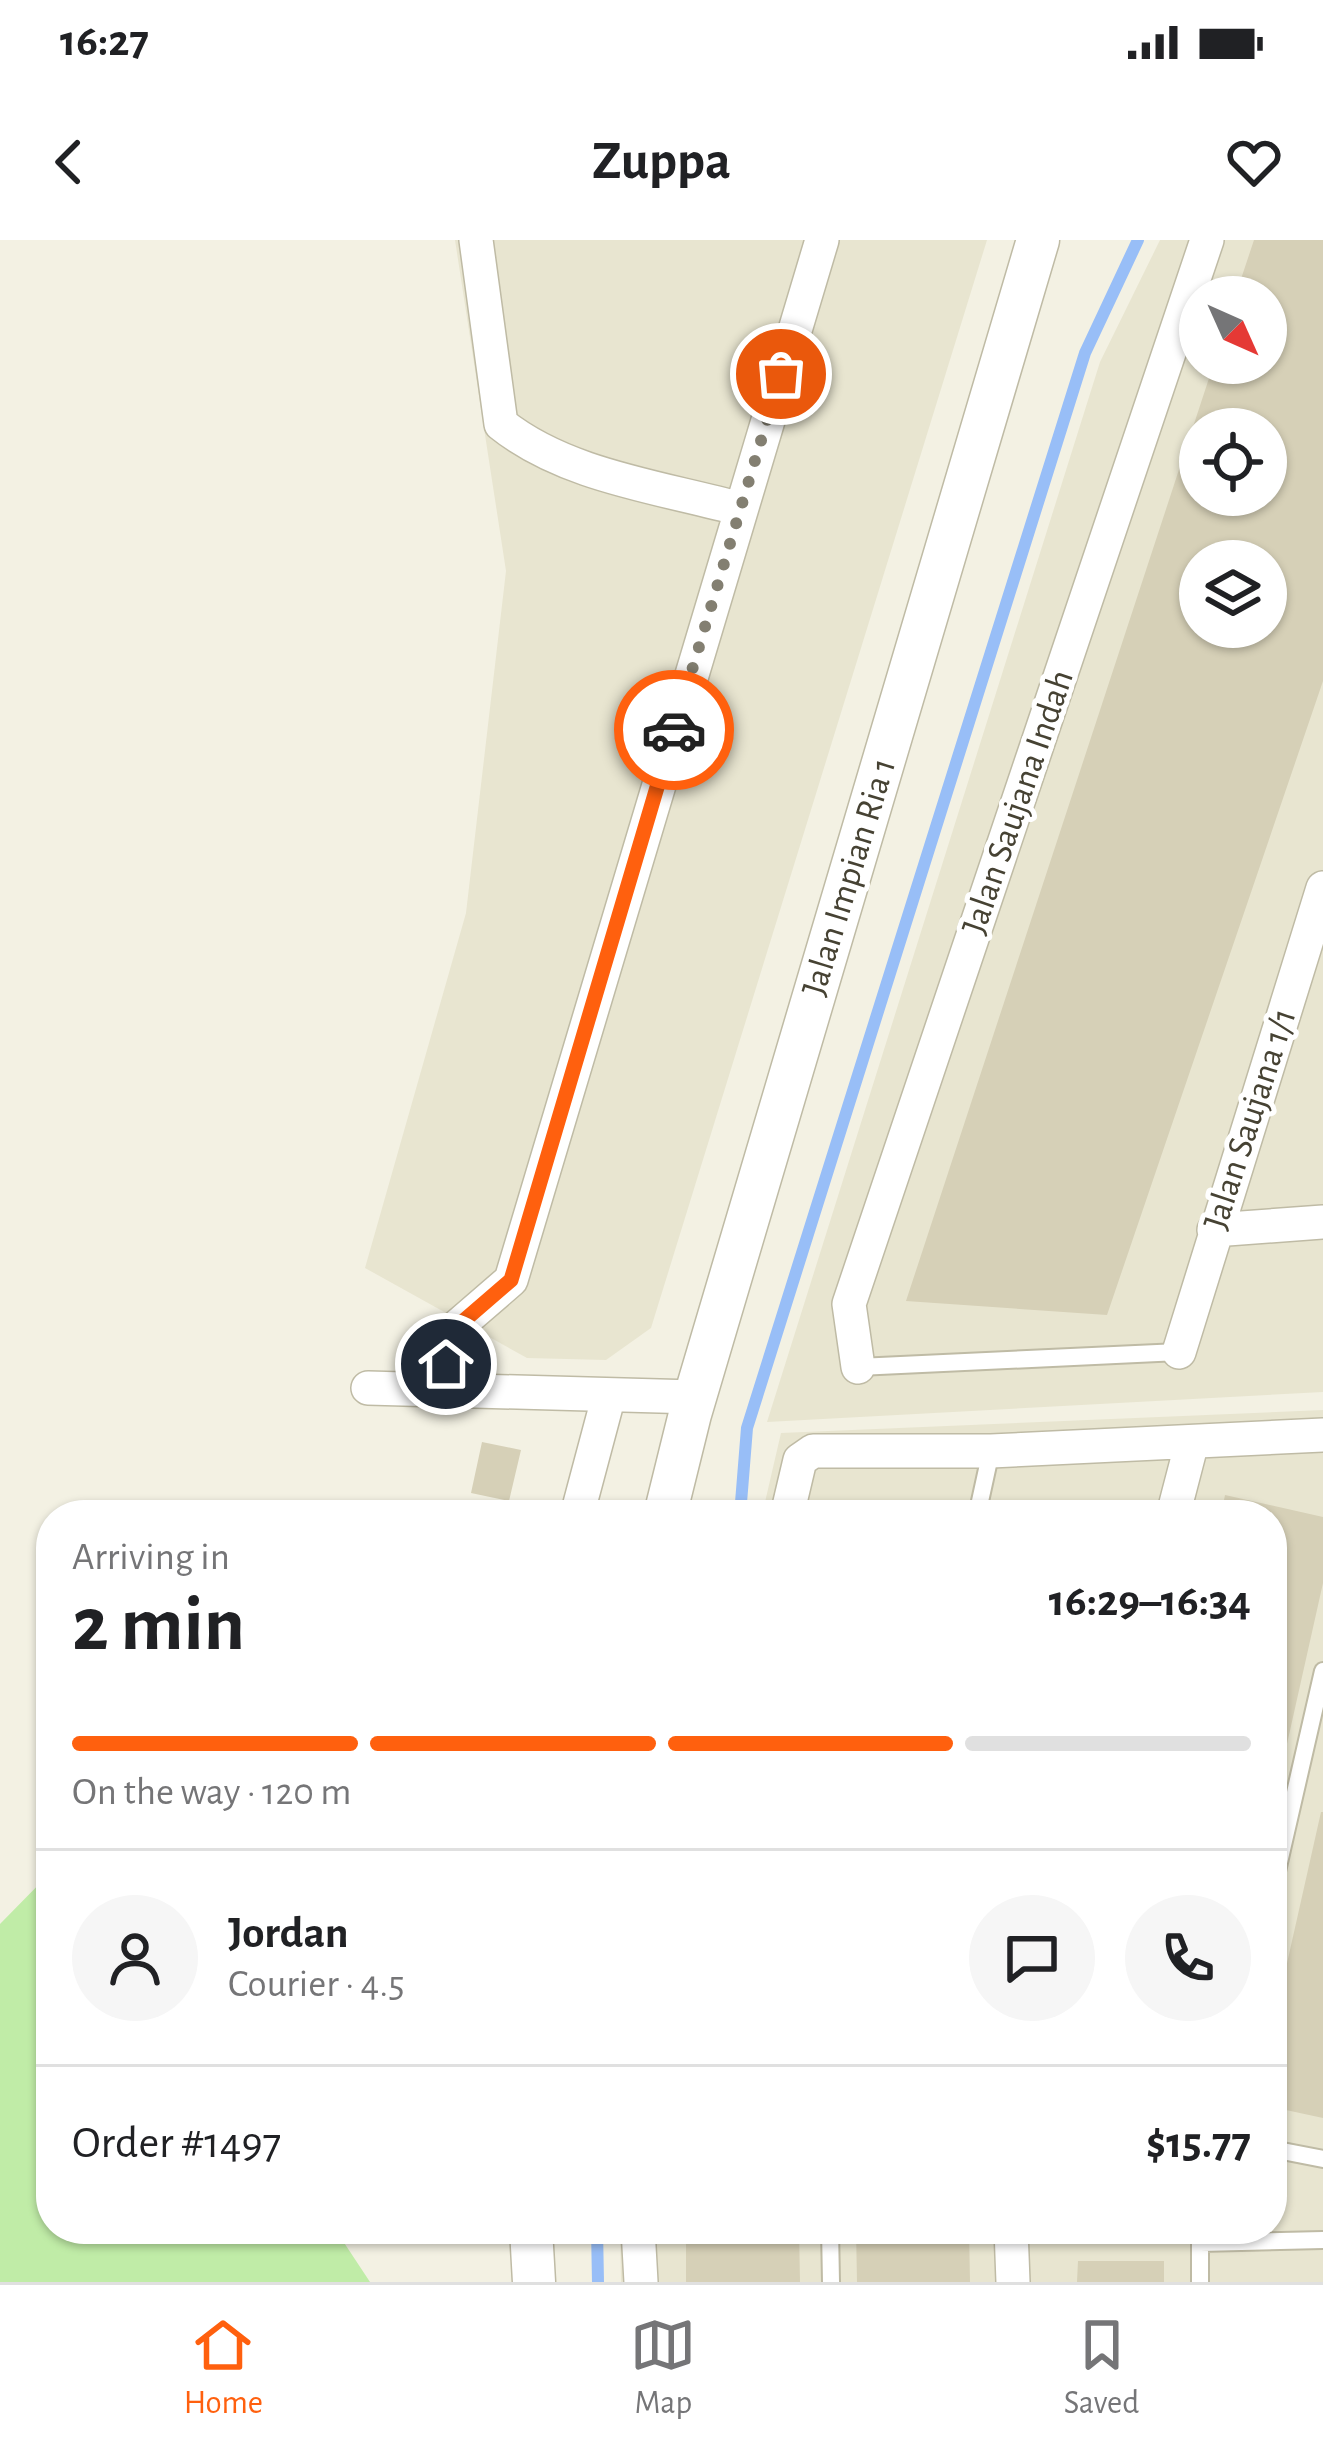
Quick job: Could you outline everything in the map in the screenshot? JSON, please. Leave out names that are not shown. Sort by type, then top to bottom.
[{"type":"street","points":[[476,240],[501,424],[530,447],[571,463],[740,509]]},
{"type":"street","points":[[447,1390],[445,1337],[511,1280],[822,240]]},
{"type":"street","name":"Jalan Impian Ria 1","points":[[669,1500],[695,1397],[1038,240]]},
{"type":"street","name":"Jalan Saujana Indah","points":[[858,1367],[848,1304],[1207,240]]},
{"type":"street","name":"Jalan Saujana 1/1","points":[[1180,1352],[1323,888]]},
{"type":"street","points":[[1214,1230],[1323,1222]]},
{"type":"street","points":[[368,1388],[695,1397]]},
{"type":"street","points":[[581,1500],[609,1395]]},
{"type":"street","points":[[791,1500],[800,1460],[830,1449],[991,1451],[1323,1435]]},
{"type":"street","points":[[1178,1500],[1192,1442]]},
{"type":"street","points":[[533,2244],[534,2282]]},
{"type":"street","points":[[639,2244],[641,2282]]},
{"type":"street","points":[[1012,2244],[1013,2282]]},
{"type":"lane","points":[[858,1367],[1180,1352]]},
{"type":"lane","points":[[980,1500],[991,1451]]},
{"type":"lane","points":[[1287,1828],[1323,1671]]},
{"type":"lane","points":[[1287,2152],[1323,2159]]},
{"type":"lane","points":[[1287,2241],[1323,2240]]},
{"type":"lane","points":[[830,2244],[831,2282]]},
{"type":"lane","points":[[1200,2244],[1200,2282]]},
{"type":"shaded area","points":[[455,240],[987,240],[651,1328],[606,1360],[527,1358],[365,1268],[466,913],[506,571]]},
{"type":"shaded area","points":[[1160,240],[1323,240],[1323,1392],[767,1422],[1100,362]]},
{"type":"shaded area","points":[[1323,1410],[1323,2282],[621,2282],[620,2244],[1287,2244],[1287,1500],[765,1500],[781,1433]]},
{"type":"green space","points":[[36,1887],[36,2244],[345,2244],[370,2282],[0,2282],[0,1924]]},
{"type":"building","points":[[1254,240],[1323,240],[1323,681],[1107,1315],[906,1301],[1179,470],[1179,516],[1287,516],[1287,408],[1199,408],[1207,384],[1287,384],[1287,276],[1242,276]]},
{"type":"building","points":[[482,1442],[521,1450],[509,1500],[471,1493]]},
{"type":"building","points":[[1287,1509],[1323,1517],[1323,1583],[1287,1744]]},
{"type":"building","points":[[1323,1812],[1323,2118],[1287,2110],[1287,1963]]},
{"type":"building","points":[[686,2244],[799,2244],[800,2282],[686,2282]]},
{"type":"building","points":[[856,2244],[969,2244],[970,2282],[857,2282]]},
{"type":"building","points":[[1078,2261],[1164,2261],[1164,2282],[1077,2282]]},
{"type":"waterway","points":[[741,1500],[747,1428],[1085,353],[1138,240]]},
{"type":"waterway","points":[[597,2244],[598,2282]]},
{"type":"way so far","points":[[674,730],[781,374]]},
{"type":"route","points":[[446,1364],[445,1337],[511,1280],[674,730]]}]
